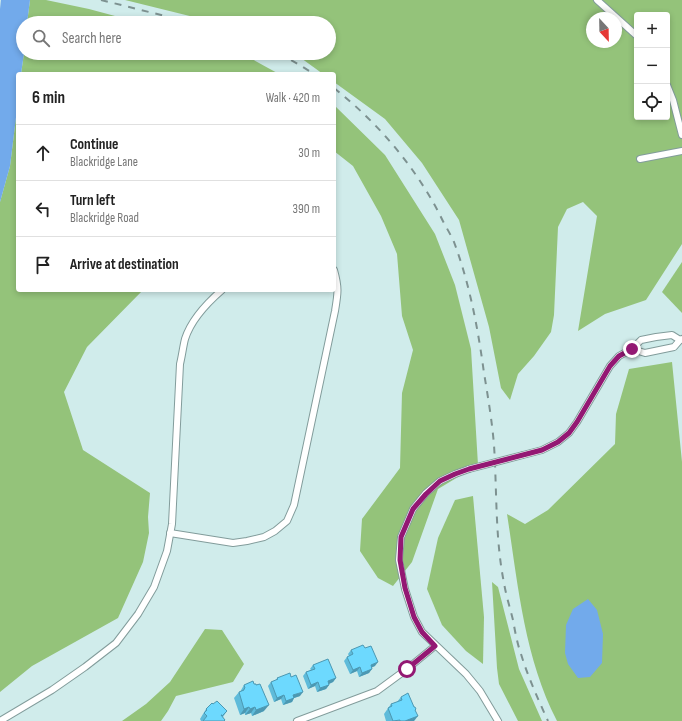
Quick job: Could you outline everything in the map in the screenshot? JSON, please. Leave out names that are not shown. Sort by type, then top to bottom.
[{"type":"street","points":[[596,0],[634,33]]},
{"type":"street","points":[[670,92],[682,135]]},
{"type":"street","points":[[640,159],[682,151]]},
{"type":"street","points":[[170,533],[233,543],[264,537],[275,531],[287,521],[294,505],[336,305],[338,294],[336,277]]},
{"type":"street","points":[[0,721],[52,690],[116,643],[138,614],[154,587],[166,551],[172,524],[180,364],[185,339],[193,321],[220,292]]},
{"type":"street","points":[[498,721],[480,691],[466,674],[422,632],[414,617],[405,588],[400,560],[401,537],[413,509],[440,481],[469,469],[542,450],[558,442],[569,433],[577,422],[610,366],[619,356],[632,349],[641,340],[672,335],[681,340],[674,347],[659,351],[645,353],[632,349]]},
{"type":"street","points":[[297,721],[377,691],[435,646]]},
{"type":"green space","points":[[30,0],[46,0],[115,16],[28,16]]},
{"type":"green space","points":[[125,0],[682,0],[682,244],[646,300],[605,314],[578,331],[597,216],[583,202],[567,209],[558,227],[554,315],[551,332],[534,356],[518,374],[510,400],[501,388],[489,327],[459,220],[422,163],[385,119],[336,83],[336,72],[320,72],[304,60],[336,60],[336,16],[190,16]]},
{"type":"green space","points":[[23,60],[254,60],[275,72],[21,72]]},
{"type":"green space","points":[[336,107],[385,155],[435,234],[455,285],[471,349],[478,465],[438,489],[412,562],[393,586],[378,578],[360,551],[362,519],[400,468],[402,393],[413,350],[402,316],[397,254],[381,216],[353,166],[336,153]]},
{"type":"green space","points":[[16,117],[16,292],[141,292],[87,347],[64,392],[83,450],[150,493],[148,517],[149,533],[143,562],[118,618],[32,666],[0,692],[0,202],[10,166]]},
{"type":"green space","points":[[682,262],[682,313],[662,292]]},
{"type":"green space","points":[[672,362],[682,462],[682,721],[557,721],[537,672],[530,646],[519,593],[507,514],[525,524],[548,510],[615,444],[616,414],[629,369]]},
{"type":"green space","points":[[473,496],[484,617],[483,664],[466,651],[442,625],[427,589],[438,538],[455,500]]},
{"type":"green space","points":[[492,582],[498,587],[519,669],[542,721],[518,721],[499,684]]},
{"type":"green space","points":[[205,629],[222,630],[244,664],[233,682],[176,696],[161,721],[122,721],[146,704],[170,682]]},
{"type":"water","points":[[1,0],[30,0],[28,16],[16,16],[16,60],[23,60],[21,72],[16,72],[16,117],[10,166],[0,202]]},
{"type":"water","points":[[588,599],[597,610],[603,634],[602,663],[590,677],[578,678],[568,664],[565,653],[566,625],[573,609]]},
{"type":"building","points":[[363,645],[365,648],[371,646],[378,662],[371,665],[372,669],[362,673],[360,667],[353,670],[347,657],[353,654],[351,650]]},
{"type":"building","points":[[328,659],[336,678],[328,681],[329,685],[320,688],[318,682],[311,685],[306,672],[315,669],[313,665]]},
{"type":"building","points":[[290,673],[291,677],[296,675],[303,692],[293,695],[294,698],[286,701],[284,695],[277,698],[271,682]]},
{"type":"building","points":[[253,681],[256,685],[260,684],[269,705],[256,710],[255,707],[244,709],[239,692],[244,690],[244,685]]},
{"type":"building","points":[[408,693],[418,716],[405,721],[393,721],[388,708],[392,706],[391,704],[402,700],[401,697]]},
{"type":"building","points":[[217,701],[227,711],[222,716],[221,715],[225,720],[203,721],[207,716],[204,713],[207,710],[206,709],[212,703],[213,704]]},
{"type":"railway","points":[[101,0],[165,16]]},
{"type":"railway","points":[[291,60],[311,72]]},
{"type":"railway","points":[[336,90],[380,130],[407,162],[419,179],[440,215],[454,242],[460,258],[476,324],[491,418],[494,445],[499,549],[505,588],[520,650],[530,680],[548,721]]},
{"type":"route","points":[[407,669],[435,646],[422,632],[414,617],[405,588],[400,560],[401,537],[413,509],[440,481],[455,474],[542,450],[558,442],[569,433],[577,422],[610,366],[619,356],[632,349]]}]
